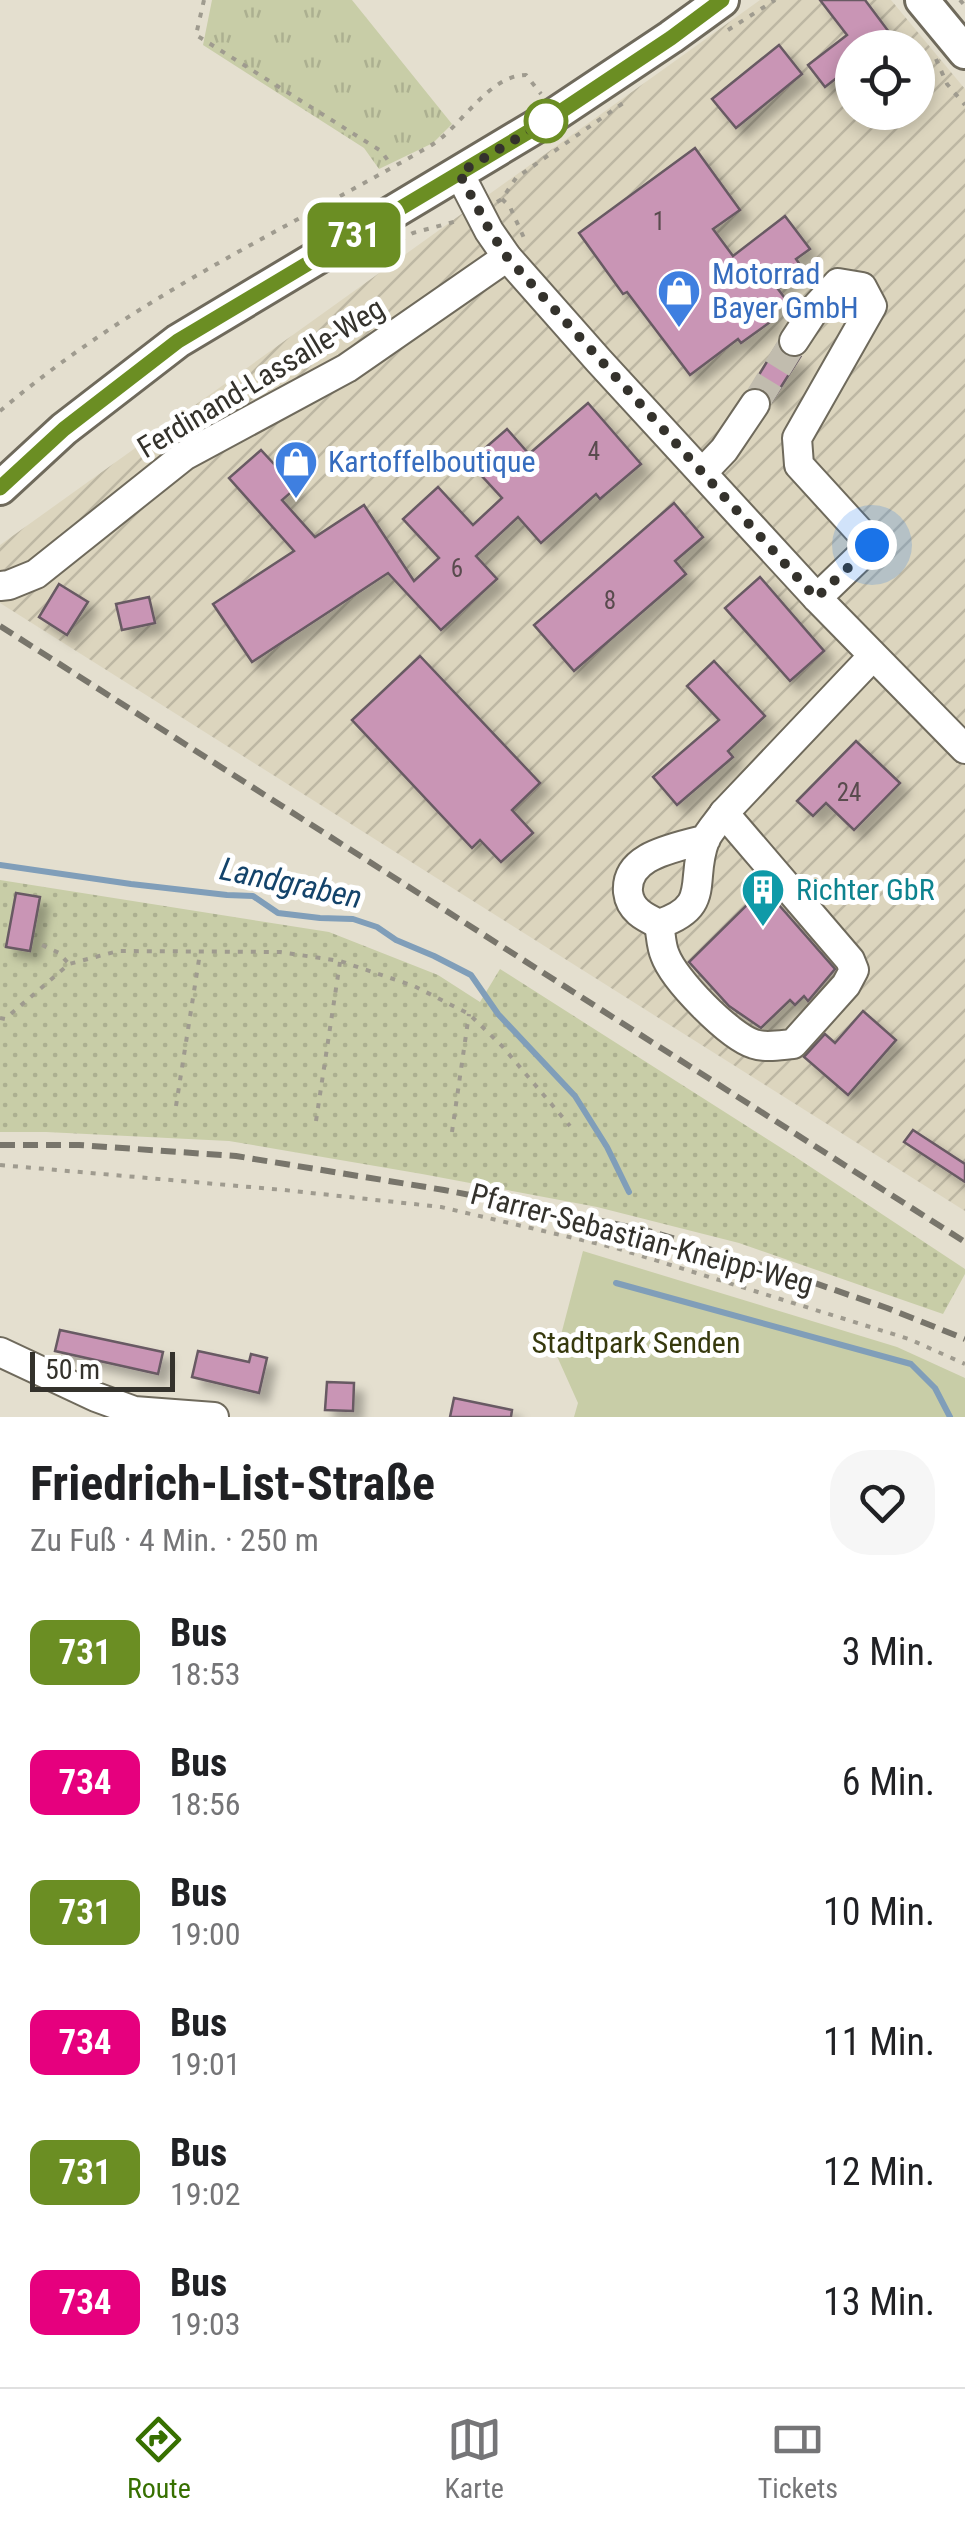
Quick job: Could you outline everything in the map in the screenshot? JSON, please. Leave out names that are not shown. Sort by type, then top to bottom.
[{"type":"main road","points":[[922,0],[965,52]]},
{"type":"main road","points":[[0,488],[64,429],[178,341],[556,114],[671,38],[725,15]]},
{"type":"street","points":[[459,173],[507,257],[816,598],[965,749]]},
{"type":"street","name":"Ferdinand-Lassalle-Weg","points":[[0,586],[36,574],[184,456],[347,368],[507,257]]},
{"type":"street","points":[[794,341],[816,306],[838,283],[862,287],[872,306],[797,438],[799,464],[872,545],[816,598]]},
{"type":"street","points":[[703,472],[724,450],[755,404]]},
{"type":"street","points":[[706,839],[648,857],[636,867],[627,879],[629,900],[640,915],[659,924],[677,918],[693,904],[706,839],[724,814],[872,657]]},
{"type":"street","points":[[659,924],[665,957],[677,975],[712,1015],[737,1036],[757,1046],[793,1044],[846,986],[854,970],[850,960],[724,814]]},
{"type":"street","points":[[0,1352],[134,1411],[214,1417]]},
{"type":"path","points":[[204,0],[196,36],[381,151],[392,166]]},
{"type":"path","points":[[725,15],[775,0]]},
{"type":"path","points":[[960,0],[965,6]]},
{"type":"path","points":[[0,411],[43,374],[118,321],[204,269],[435,143],[512,75],[526,74],[556,114]]},
{"type":"path","points":[[398,242],[480,213],[502,198],[516,178],[638,92]]},
{"type":"path","points":[[42,945],[59,953],[69,964]]},
{"type":"path","points":[[0,1018],[6,1020],[69,964],[118,950],[280,952],[340,961],[414,986],[468,1014],[502,1046],[570,1126]]},
{"type":"path","points":[[176,1106],[200,951]]},
{"type":"path","points":[[316,1121],[340,961]]},
{"type":"path","points":[[452,1132],[468,1014]]},
{"type":"path","name":"Pfarrer-Sebastian-Kneipp-Weg","points":[[0,1166],[441,1207],[634,1254],[909,1339],[965,1364]]},
{"type":"shaded area","points":[[760,0],[891,0],[916,30],[835,30],[835,130],[935,130],[935,53],[965,89],[965,1211],[0,603],[0,545]]},
{"type":"green space","points":[[212,0],[352,0],[452,124],[433,143],[379,169],[364,148],[203,45]]},
{"type":"green space","points":[[0,880],[329,932],[438,975],[480,1002],[500,969],[797,1158],[965,1269],[965,1274],[943,1314],[739,1243],[597,1207],[229,1141],[0,1132]]},
{"type":"green space","name":"Stadtpark Senden","points":[[583,1251],[897,1347],[965,1378],[965,1417],[574,1417],[578,1403],[556,1354]]},
{"type":"building","points":[[820,0],[865,0],[888,30],[843,30]]},
{"type":"building","points":[[835,44],[835,79],[825,87],[808,65]]},
{"type":"building","points":[[779,45],[802,74],[736,128],[712,99]]},
{"type":"building","points":[[695,148],[740,210],[713,229],[733,256],[785,216],[810,249],[796,259],[804,270],[778,289],[787,301],[769,314],[773,320],[741,343],[738,339],[690,375],[579,233]]},
{"type":"building","points":[[777,345],[785,356],[800,357],[772,401],[764,389],[751,388]]},
{"type":"building","points":[[588,403],[641,464],[600,499],[596,494],[541,543],[518,517],[476,556],[497,579],[441,630],[388,573],[252,662],[213,604],[294,551],[229,478],[261,450],[296,488],[282,500],[315,537],[364,505],[414,581],[439,558],[403,519],[438,487],[473,525],[502,498],[469,462],[507,429],[529,454]]},
{"type":"building","points":[[674,503],[703,537],[675,561],[686,574],[574,671],[534,625]]},
{"type":"building","points":[[760,577],[824,651],[790,681],[725,608]]},
{"type":"building","points":[[59,584],[88,602],[67,635],[39,617]]},
{"type":"building","points":[[149,597],[155,623],[122,630],[116,604]]},
{"type":"building","points":[[420,656],[540,783],[512,810],[533,833],[501,862],[480,840],[472,848],[352,720]]},
{"type":"building","points":[[714,661],[765,716],[728,751],[733,757],[677,805],[653,777],[719,720],[687,686]]},
{"type":"building","points":[[856,741],[900,783],[854,830],[826,803],[813,816],[797,801]]},
{"type":"building","name":"Richter GbR","points":[[764,888],[835,969],[808,1001],[804,996],[795,1005],[790,1000],[761,1028],[729,1006],[689,962]]},
{"type":"building","points":[[16,893],[40,897],[30,951],[6,947]]},
{"type":"building","points":[[863,1011],[896,1040],[848,1095],[804,1057],[825,1034],[835,1043]]},
{"type":"building","points":[[913,1130],[965,1164],[965,1182],[904,1142]]},
{"type":"building","points":[[60,1330],[163,1352],[158,1374],[55,1351]]},
{"type":"building","points":[[198,1351],[249,1362],[251,1354],[267,1358],[259,1393],[192,1377]]},
{"type":"building","points":[[327,1382],[354,1383],[353,1411],[325,1410]]},
{"type":"building","points":[[454,1398],[512,1410],[511,1417],[450,1417]]},
{"type":"waterway","name":"Landgraben","points":[[0,865],[253,896],[278,913],[353,919],[377,927],[471,975],[498,1014],[575,1096],[629,1192]]},
{"type":"waterway","name":"Landgraben","points":[[616,1283],[911,1364],[935,1388],[950,1417]]},
{"type":"tunnel","points":[[755,404],[794,341]]},
{"type":"railway","points":[[0,626],[965,1242]]},
{"type":"railway","points":[[0,1145],[79,1145],[236,1156],[549,1210],[649,1231],[771,1268],[965,1339]]},
{"type":"bus line","name":"731","points":[[0,488],[64,429],[178,341],[545,122],[722,0]]},
{"type":"place","name":"Motorrad Bayer GmbH","points":[[679,329]]},
{"type":"place","name":"Kartoffelboutique","points":[[296,500]]},
{"type":"place","name":"Richter GbR","points":[[763,928]]},
{"type":"route","points":[[546,121],[459,173],[507,257],[816,598],[872,545]]}]
